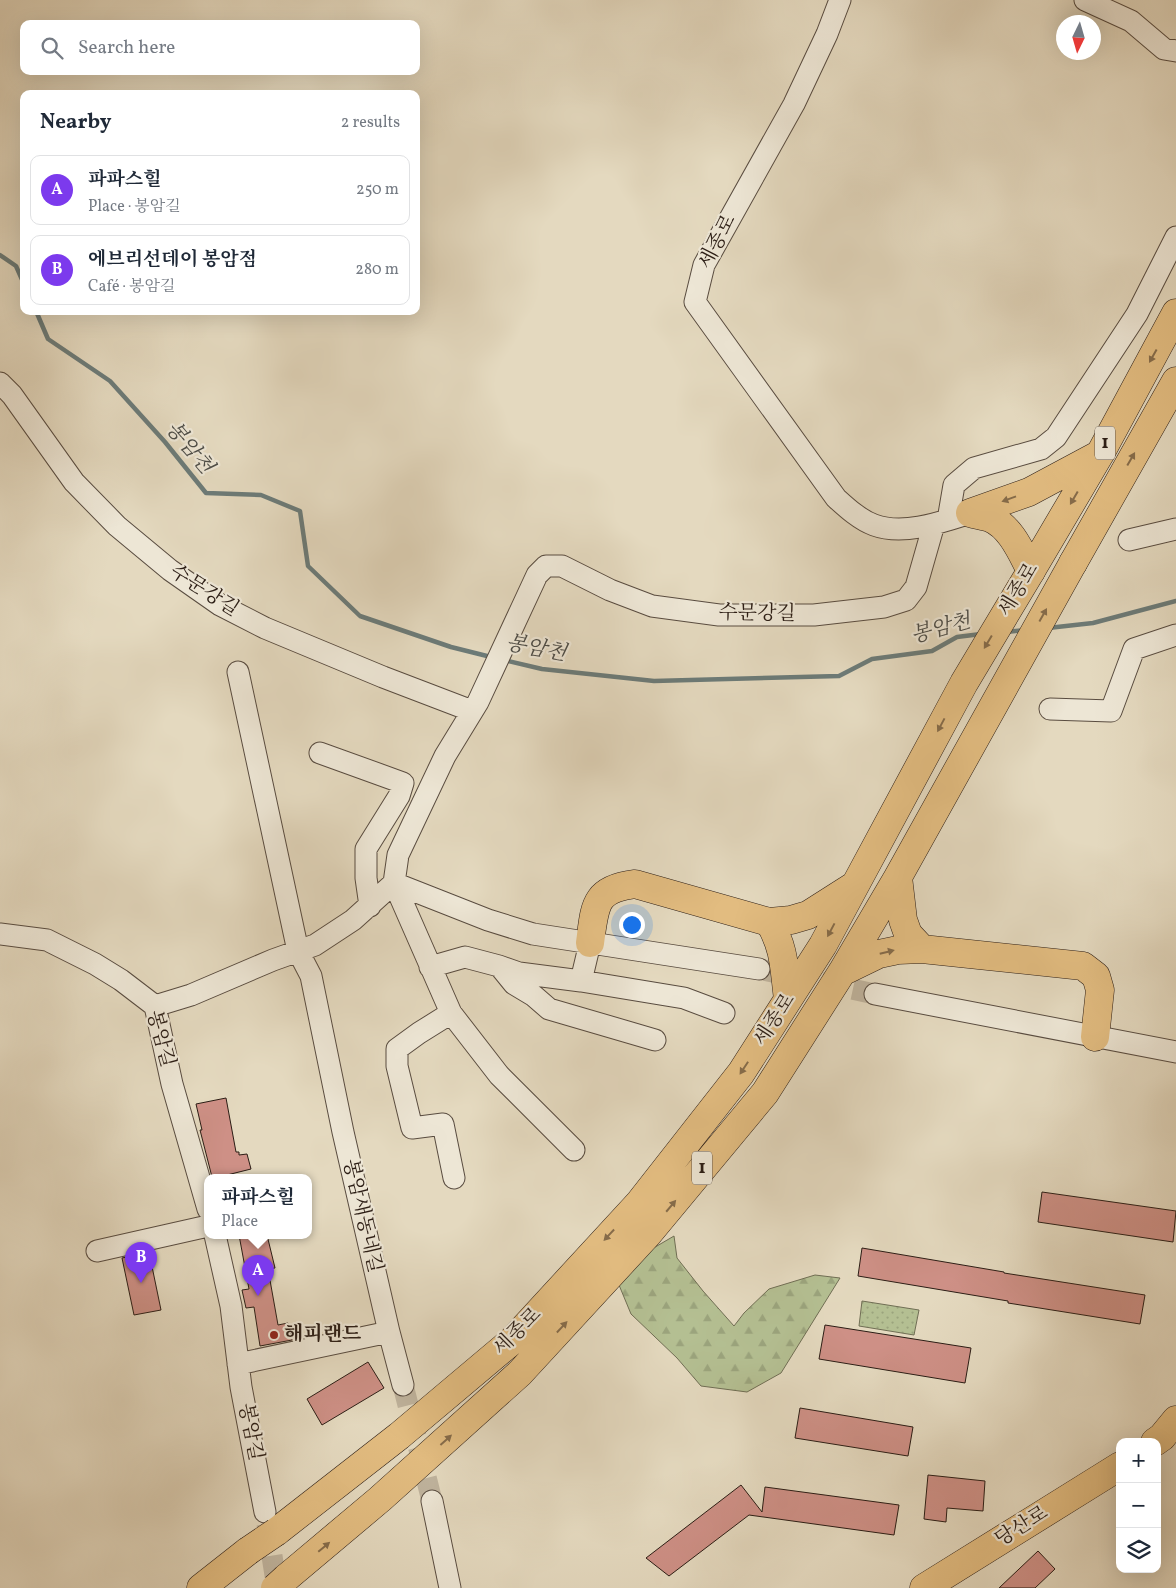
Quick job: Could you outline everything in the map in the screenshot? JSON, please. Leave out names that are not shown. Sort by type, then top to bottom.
[{"type":"main road","name":"세종로","points":[[201,1588],[248,1551],[270,1522],[399,1436],[512,1340],[640,1202],[740,1073],[823,945],[964,682],[1100,454],[1176,313]]},
{"type":"main road","name":"세종로","points":[[281,1583],[380,1499],[520,1372],[628,1256],[765,1093],[842,972],[898,877],[1072,563],[1176,381]]},
{"type":"main road","points":[[951,519],[1029,492],[1100,454]]},
{"type":"main road","points":[[951,519],[990,518],[1004,527],[1014,540],[1031,571]]},
{"type":"main road","points":[[898,877],[903,920],[908,934],[922,948]]},
{"type":"main road","points":[[590,943],[594,909],[603,896],[617,886],[635,884],[769,922],[791,920],[808,915],[855,885]]},
{"type":"main road","points":[[769,922],[778,936],[782,950],[788,999]]},
{"type":"main road","points":[[842,972],[879,954],[922,948],[1083,966],[1096,976],[1100,990],[1095,1036]]},
{"type":"main road","points":[[1161,1438],[1176,1420]]},
{"type":"main road","name":"당산로","points":[[924,1588],[1116,1468]]},
{"type":"street","name":"세종로","points":[[840,0],[827,34],[794,104],[704,265],[695,302],[836,498],[856,515],[874,525],[902,529],[951,519]]},
{"type":"street","points":[[1085,0],[1130,21],[1164,49],[1176,50]]},
{"type":"street","name":"수문강길","points":[[0,383],[12,395],[74,482],[117,526],[177,575],[220,605],[265,628],[383,677],[475,706],[537,575],[546,566],[562,566],[610,590],[652,606],[719,615],[814,615],[884,607],[906,600],[916,587],[951,519],[954,485],[974,468],[1041,449],[1056,437],[1137,314],[1176,237]]},
{"type":"street","points":[[1129,540],[1176,529]]},
{"type":"street","points":[[1050,709],[1111,711],[1134,649],[1176,636]]},
{"type":"street","name":"봉암새동네길","points":[[238,672],[298,951],[311,976],[343,1132],[403,1385]]},
{"type":"street","points":[[475,706],[445,756],[398,855],[394,883],[451,1012],[499,1075],[574,1150]]},
{"type":"street","points":[[320,753],[403,783],[399,796],[366,850],[366,878],[370,906]]},
{"type":"street","points":[[155,1006],[191,994],[315,944],[353,920],[394,883]]},
{"type":"street","points":[[394,883],[488,920],[533,934],[759,969]]},
{"type":"street","name":"봉암길","points":[[0,934],[47,940],[96,964],[122,980],[155,1006],[172,1084],[204,1195]]},
{"type":"street","points":[[581,981],[590,943]]},
{"type":"street","points":[[430,967],[465,958],[519,973],[684,998],[724,1013]]},
{"type":"street","points":[[499,966],[514,984],[534,996],[549,1009],[655,1040]]},
{"type":"street","points":[[874,994],[1176,1052]]},
{"type":"street","points":[[451,1012],[397,1049],[397,1066],[412,1128],[443,1124],[454,1178]]},
{"type":"street","points":[[97,1251],[204,1227]]},
{"type":"street","name":"봉암길","points":[[216,1239],[231,1306],[238,1364],[270,1522]]},
{"type":"street","points":[[238,1364],[389,1332]]},
{"type":"street","points":[[432,1501],[450,1588]]},
{"type":"green space","points":[[674,1236],[677,1258],[734,1326],[744,1313],[769,1289],[815,1275],[840,1278],[781,1373],[747,1392],[701,1386],[677,1358],[631,1314],[619,1285],[645,1253]]},
{"type":"green space","points":[[862,1301],[919,1310],[914,1335],[859,1326]]},
{"type":"building","points":[[226,1098],[236,1152],[239,1152],[239,1155],[247,1154],[251,1169],[231,1174],[211,1174],[200,1130],[202,1130],[196,1104]]},
{"type":"building","points":[[1042,1192],[1176,1211],[1173,1242],[1038,1222]]},
{"type":"building","points":[[240,1239],[268,1239],[275,1268],[268,1269],[278,1325],[288,1323],[292,1340],[260,1346],[254,1307],[246,1308],[242,1290],[249,1289]]},
{"type":"building","points":[[862,1248],[1145,1295],[1140,1324],[858,1276]]},
{"type":"building","points":[[149,1252],[161,1310],[134,1315],[122,1258]]},
{"type":"building","points":[[825,1325],[971,1348],[965,1383],[819,1359]]},
{"type":"building","points":[[368,1362],[384,1388],[322,1425],[307,1399]]},
{"type":"building","points":[[800,1408],[913,1427],[908,1456],[795,1438]]},
{"type":"building","points":[[928,1475],[985,1481],[983,1511],[947,1508],[946,1522],[924,1519]]},
{"type":"building","points":[[741,1485],[762,1512],[765,1487],[899,1505],[894,1535],[749,1515],[669,1576],[646,1558]]},
{"type":"building","points":[[1038,1551],[1055,1569],[1035,1588],[999,1588]]},
{"type":"waterway","name":"봉암천","points":[[0,255],[16,266],[20,275]]},
{"type":"waterway","name":"봉암천","points":[[38,315],[48,339],[110,381],[165,442],[206,493],[261,495],[300,511],[308,566],[360,616],[451,647],[491,657]]},
{"type":"waterway","name":"봉암천","points":[[1048,628],[1093,623],[1176,601]]},
{"type":"waterway","name":"봉암천","points":[[1006,632],[1025,630]]},
{"type":"waterway","name":"봉암천","points":[[504,660],[542,669],[654,681],[839,676],[872,659],[932,651],[957,637],[981,634]]},
{"type":"tunnel","points":[[759,969],[875,994]]},
{"type":"tunnel","points":[[403,1385],[432,1501]]},
{"type":"tunnel","points":[[267,1524],[277,1588]]},
{"type":"place","name":"에브리선데이 봉암점","points":[[141,1283]]},
{"type":"place","name":"파파스힐","points":[[258,1296]]},
{"type":"place","name":"해피랜드","points":[[274,1335]]}]
